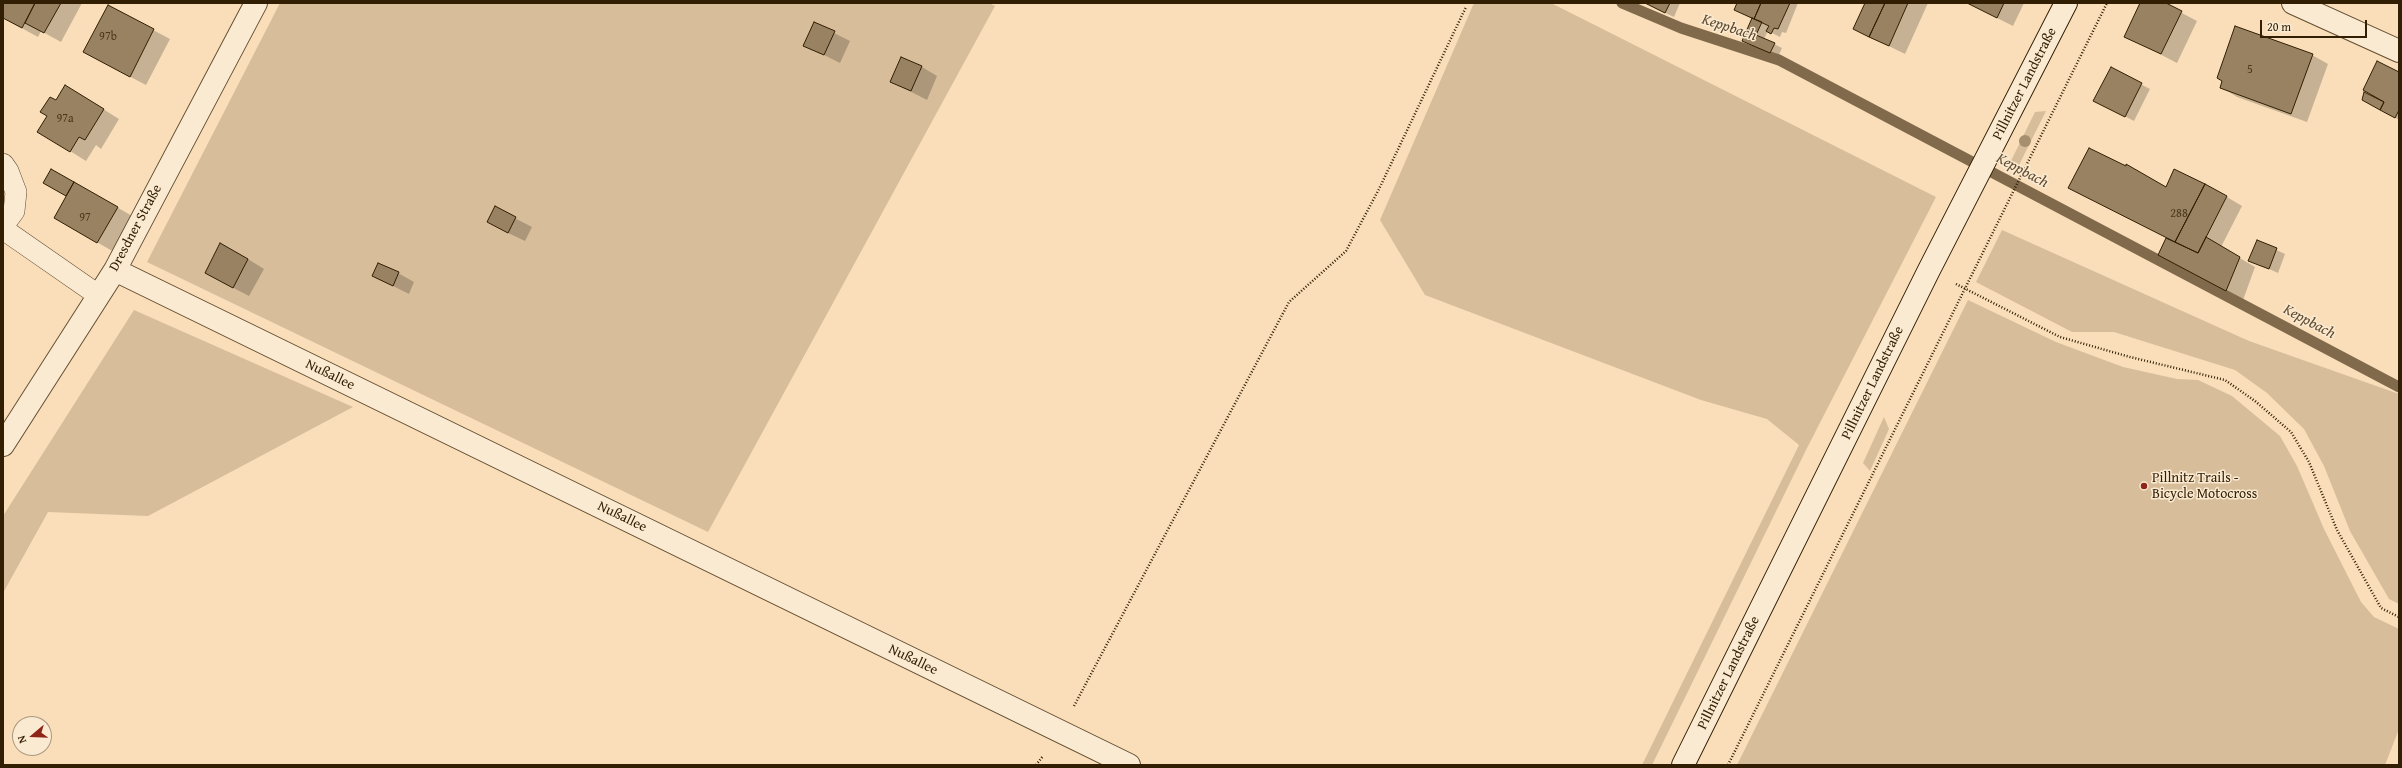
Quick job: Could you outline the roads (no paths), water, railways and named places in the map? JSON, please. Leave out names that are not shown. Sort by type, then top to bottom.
[{"type":"street","name":"Dresdner Straße","points":[[3,445],[114,270],[256,3]]},
{"type":"street","name":"Pillnitzer Landstraße","points":[[1683,765],[1929,270],[1974,185],[2066,3]]},
{"type":"street","points":[[2293,3],[2399,51]]},
{"type":"street","name":"Nußallee","points":[[114,270],[1129,765]]},
{"type":"lane","points":[[3,164],[8,171],[16,192],[14,211],[3,228],[98,295]]},
{"type":"waterway","name":"Keppbach","points":[[1622,3],[1681,28],[1779,60],[2399,387]]},
{"type":"place","name":"Pillnitz Trails - Bicycle Motocross","points":[[2144,486]]}]
